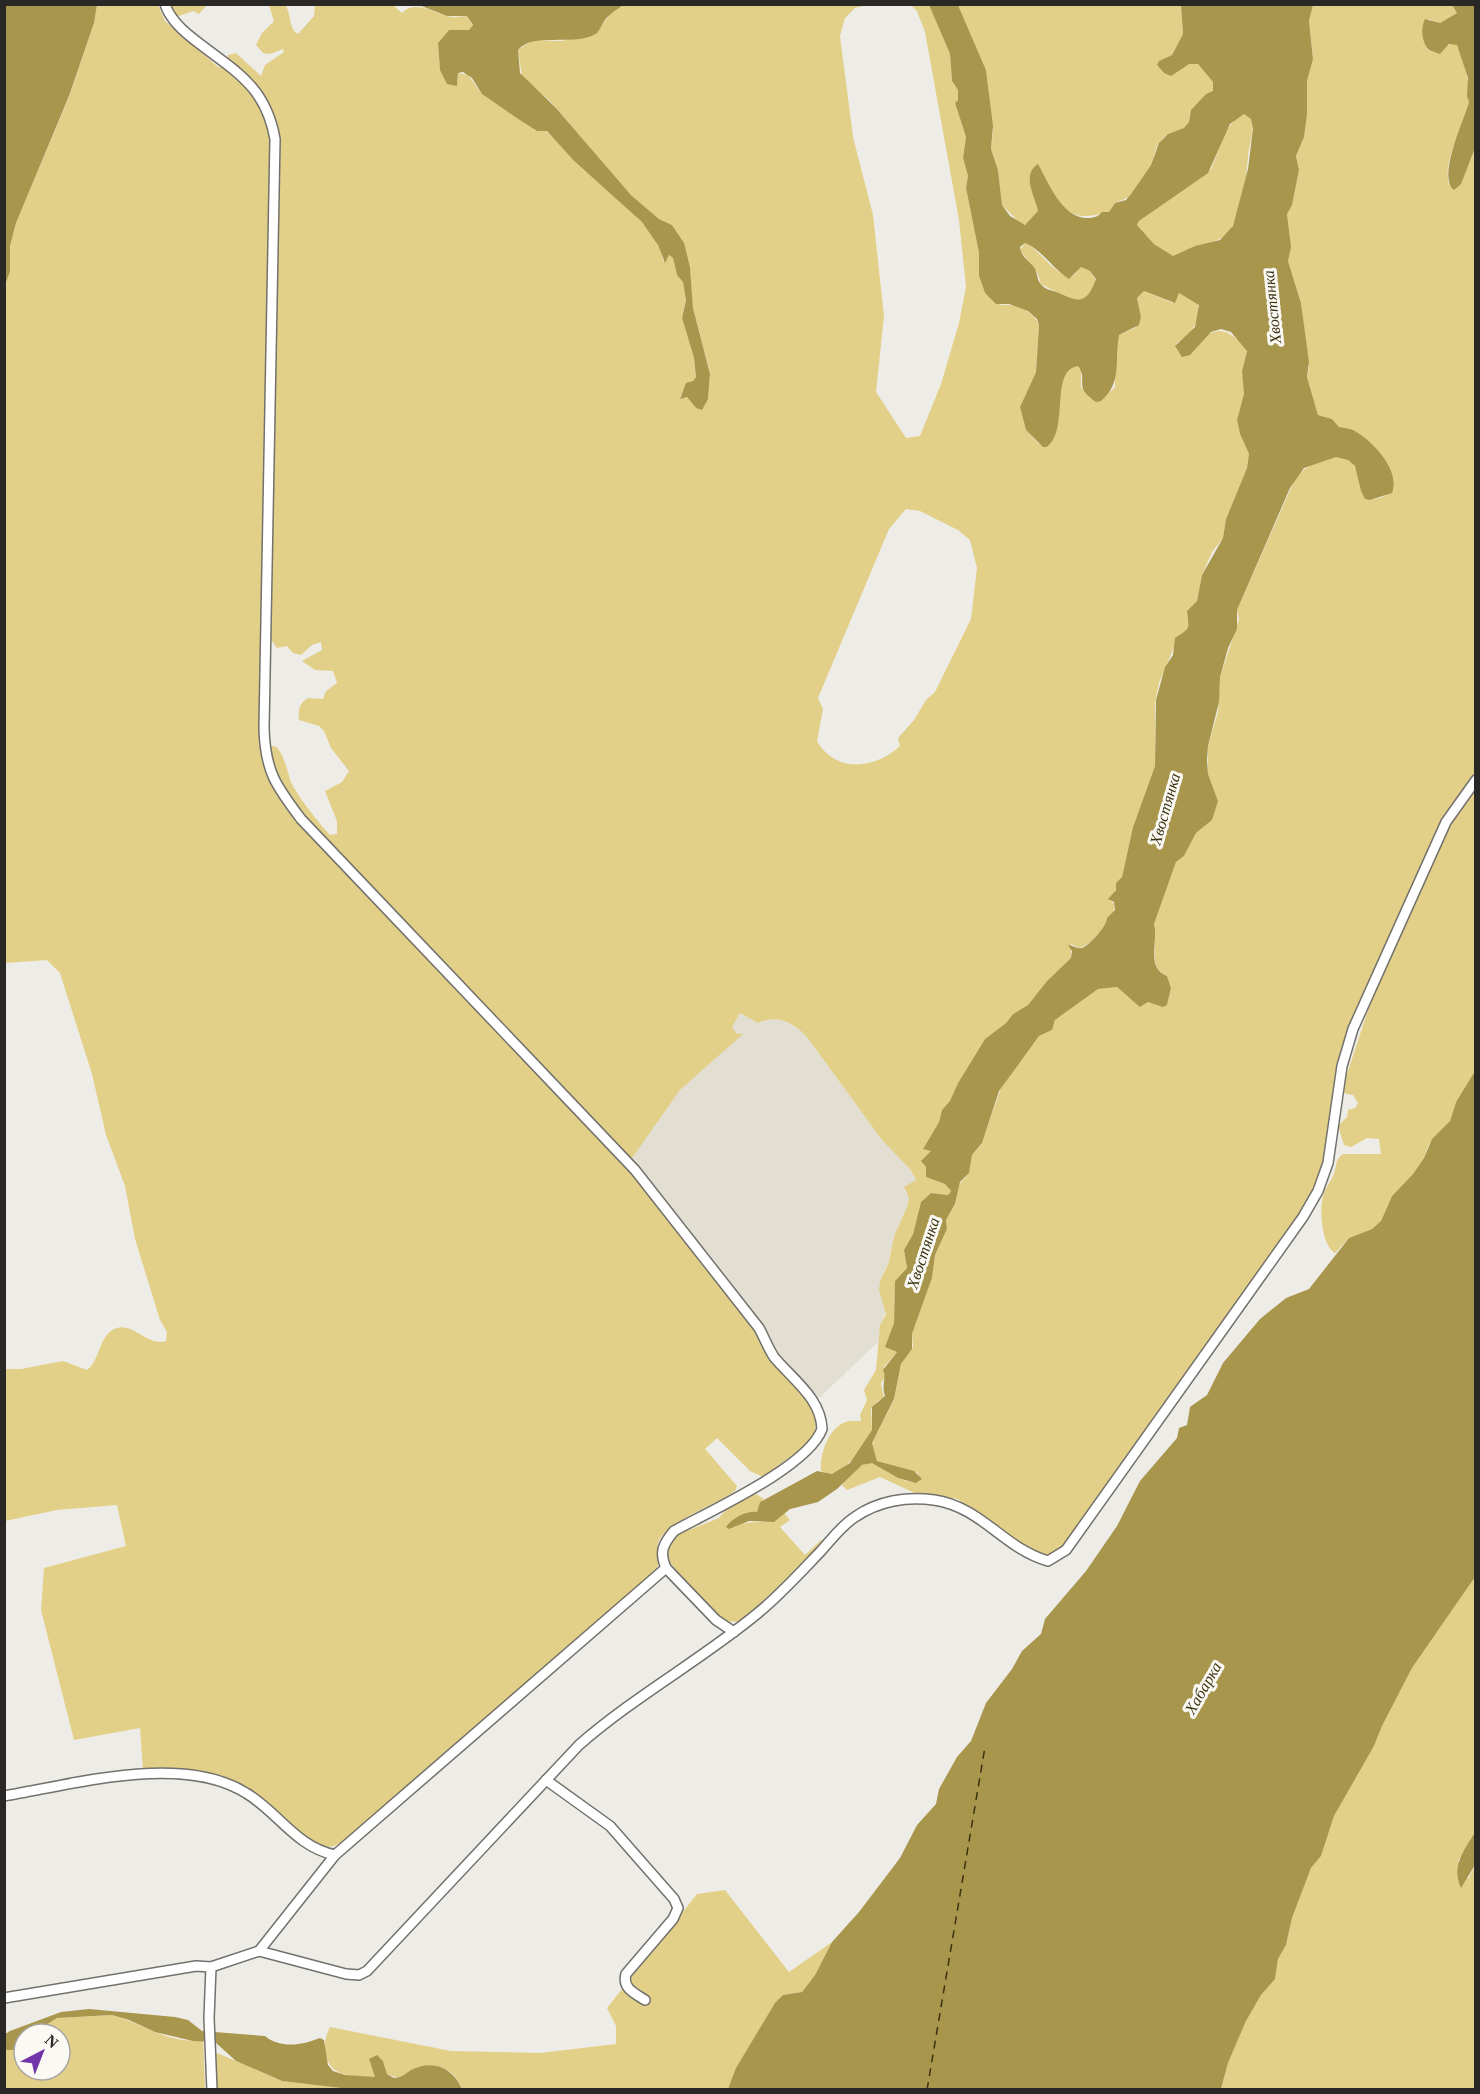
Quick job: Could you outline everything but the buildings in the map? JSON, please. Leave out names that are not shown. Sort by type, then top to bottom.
[{"type":"street","points":[[165,4],[184,30],[254,87],[268,110],[275,139],[264,728],[265,756],[276,787],[301,819],[635,1170],[759,1328],[773,1355],[819,1409],[822,1429],[819,1436],[795,1460],[780,1472],[674,1532],[663,1548],[662,1560],[666,1568],[716,1620],[734,1632]]},
{"type":"street","points":[[259,1951],[346,1974],[359,1975],[366,1971],[579,1745],[603,1724],[734,1632],[784,1588],[856,1516],[889,1502],[906,1499],[954,1504],[981,1519],[1028,1555],[1048,1561],[1066,1550],[1263,1274],[1318,1191],[1328,1163],[1342,1066],[1353,1029],[1446,822],[1476,780]]},
{"type":"street","points":[[4,1998],[196,1966],[211,1967],[259,1951],[335,1855],[666,1568]]},
{"type":"street","points":[[4,1796],[165,1772],[208,1776],[224,1781],[250,1795],[296,1836],[316,1850],[335,1855]]},
{"type":"street","points":[[546,1780],[610,1826],[674,1899],[678,1908],[673,1918],[626,1974],[624,1981],[627,1988],[645,2000]]},
{"type":"street","points":[[211,1967],[209,2018],[212,2090]]},
{"type":"shaded area","points":[[97,5],[158,5],[165,21],[218,67],[227,67],[228,55],[236,53],[261,76],[265,65],[284,52],[283,49],[270,54],[263,53],[256,45],[262,33],[274,21],[269,5],[285,5],[293,28],[298,34],[314,16],[315,5],[393,5],[402,13],[412,7],[418,7],[450,17],[467,16],[473,26],[469,30],[449,30],[438,43],[440,70],[458,82],[458,73],[468,75],[482,94],[537,131],[546,131],[575,162],[640,220],[659,247],[663,261],[669,255],[673,258],[677,275],[683,282],[686,298],[682,318],[694,358],[696,377],[686,384],[680,398],[687,397],[696,408],[708,399],[710,373],[693,308],[690,267],[683,243],[672,225],[659,219],[631,195],[551,102],[522,77],[518,50],[533,40],[561,41],[595,35],[610,14],[623,5],[867,5],[855,8],[845,18],[840,36],[853,137],[873,215],[884,316],[876,392],[906,438],[920,436],[941,384],[959,323],[966,287],[959,220],[925,32],[917,11],[911,5],[929,5],[950,54],[952,81],[958,90],[958,100],[955,103],[966,137],[963,158],[968,176],[966,188],[979,253],[979,276],[985,293],[1001,305],[1018,307],[1028,312],[1039,325],[1036,372],[1020,407],[1026,430],[1038,443],[1047,447],[1054,439],[1061,389],[1069,369],[1078,365],[1081,370],[1081,387],[1091,399],[1115,387],[1115,349],[1119,335],[1135,328],[1141,317],[1137,298],[1144,291],[1173,303],[1179,293],[1198,303],[1198,316],[1194,327],[1176,344],[1179,351],[1192,353],[1207,335],[1218,331],[1231,335],[1247,350],[1242,371],[1245,392],[1237,420],[1240,434],[1249,454],[1247,468],[1226,519],[1223,538],[1212,552],[1202,575],[1197,601],[1187,614],[1189,628],[1174,647],[1159,683],[1155,703],[1155,766],[1133,827],[1122,877],[1109,899],[1114,904],[1112,917],[1103,930],[1085,946],[1079,948],[1071,944],[1071,958],[1047,981],[1028,1005],[1013,1014],[1006,1023],[985,1039],[958,1083],[951,1101],[942,1110],[939,1122],[923,1149],[930,1149],[932,1152],[922,1160],[926,1167],[926,1177],[945,1184],[951,1191],[948,1195],[931,1193],[921,1202],[913,1234],[904,1250],[907,1268],[895,1281],[894,1323],[886,1347],[897,1352],[884,1367],[885,1378],[881,1383],[884,1398],[871,1409],[872,1430],[856,1457],[838,1472],[829,1474],[821,1471],[822,1457],[830,1435],[848,1421],[861,1421],[860,1415],[867,1400],[864,1390],[876,1370],[880,1325],[886,1314],[879,1290],[880,1281],[889,1262],[894,1236],[907,1207],[909,1198],[904,1187],[916,1180],[910,1169],[882,1140],[802,1032],[785,1021],[772,1019],[758,1023],[740,1013],[732,1027],[736,1033],[743,1034],[680,1090],[632,1158],[627,1159],[635,1174],[757,1330],[770,1355],[810,1405],[816,1420],[815,1433],[806,1445],[763,1477],[750,1471],[717,1438],[705,1449],[737,1486],[735,1491],[682,1520],[664,1533],[658,1544],[658,1565],[655,1573],[342,1842],[331,1847],[306,1840],[244,1789],[223,1777],[178,1770],[143,1770],[140,1728],[74,1740],[41,1610],[44,1568],[126,1546],[117,1505],[57,1510],[5,1521],[5,1369],[21,1369],[63,1361],[87,1370],[92,1366],[106,1336],[117,1328],[129,1329],[159,1342],[166,1341],[167,1332],[160,1320],[135,1239],[125,1186],[106,1135],[92,1074],[60,973],[47,960],[5,963],[5,285],[10,272],[10,246],[16,223],[69,97],[94,23]],"holes":[[[906,509],[920,511],[958,530],[970,540],[977,568],[971,619],[935,692],[926,700],[914,720],[898,738],[900,746],[879,760],[868,763],[845,763],[825,752],[817,741],[823,709],[818,698],[889,529]],[[272,641],[277,648],[287,646],[293,653],[301,655],[312,645],[321,642],[322,650],[302,661],[315,670],[333,671],[337,683],[326,691],[323,699],[308,698],[305,700],[300,707],[299,720],[319,726],[324,731],[331,748],[349,771],[342,782],[325,791],[337,821],[337,834],[330,835],[315,817],[294,788],[277,747],[267,745],[268,643]]]},
{"type":"shaded area","points":[[166,5],[207,5],[199,14],[193,11],[176,17]]},
{"type":"shaded area","points":[[958,5],[1181,5],[1183,34],[1172,55],[1159,61],[1157,65],[1164,73],[1189,64],[1198,64],[1213,82],[1213,91],[1190,114],[1189,122],[1184,128],[1165,136],[1157,146],[1151,165],[1129,197],[1115,203],[1109,212],[1081,216],[1068,211],[1056,198],[1041,171],[1030,180],[1038,211],[1028,223],[1022,225],[1002,205],[998,170],[991,149],[993,132],[986,70]]},
{"type":"shaded area","points":[[1313,5],[1452,5],[1457,13],[1440,23],[1428,19],[1424,40],[1428,50],[1438,53],[1452,43],[1457,45],[1468,82],[1469,104],[1448,165],[1449,185],[1465,173],[1475,148],[1475,772],[1445,820],[1351,1027],[1332,1131],[1316,1191],[1065,1549],[1046,1557],[1028,1553],[958,1499],[934,1495],[921,1496],[880,1477],[847,1490],[842,1485],[857,1467],[872,1462],[901,1479],[920,1481],[918,1473],[877,1461],[872,1443],[894,1400],[901,1364],[913,1347],[912,1334],[932,1278],[935,1255],[947,1229],[946,1220],[955,1205],[959,1185],[969,1173],[972,1155],[981,1145],[1002,1085],[1039,1036],[1052,1030],[1055,1020],[1098,989],[1117,987],[1142,1006],[1147,1002],[1167,1005],[1171,988],[1167,976],[1157,967],[1155,960],[1154,924],[1176,862],[1184,856],[1196,833],[1212,820],[1218,801],[1208,774],[1208,746],[1218,712],[1220,677],[1239,619],[1237,610],[1295,479],[1315,463],[1333,457],[1342,457],[1349,460],[1355,467],[1366,499],[1381,497],[1394,488],[1387,467],[1376,449],[1360,436],[1339,427],[1332,419],[1318,415],[1307,377],[1309,367],[1301,303],[1288,261],[1290,242],[1287,214],[1293,200],[1299,170],[1296,156],[1304,137],[1307,115],[1307,81],[1313,58],[1309,21]]},
{"type":"shaded area","points":[[1244,114],[1251,119],[1252,134],[1243,199],[1236,219],[1225,236],[1173,257],[1154,244],[1137,225],[1139,221],[1211,169],[1226,131],[1236,118]]},
{"type":"shaded area","points":[[1025,243],[1065,275],[1072,277],[1081,267],[1090,271],[1096,280],[1092,291],[1084,299],[1072,300],[1041,284],[1037,272],[1020,250]]},
{"type":"shaded area","points":[[1475,783],[1475,1071],[1456,1102],[1450,1121],[1429,1144],[1424,1158],[1413,1174],[1392,1196],[1381,1221],[1372,1229],[1349,1238],[1335,1253],[1324,1236],[1321,1210],[1324,1193],[1334,1174],[1338,1159],[1343,1154],[1381,1154],[1379,1139],[1367,1138],[1351,1147],[1344,1145],[1338,1126],[1347,1117],[1348,1110],[1355,1108],[1358,1103],[1353,1095],[1346,1094],[1342,1090],[1344,1083],[1373,995],[1443,834]]},
{"type":"shaded area","points":[[740,1013],[758,1023],[774,1019],[794,1023],[807,1037],[882,1140],[910,1169],[916,1181],[904,1189],[909,1198],[907,1207],[894,1236],[889,1262],[883,1273],[880,1290],[886,1311],[881,1323],[879,1341],[815,1402],[627,1159],[680,1090],[742,1034],[733,1031],[732,1027]]},
{"type":"shaded area","points":[[756,1494],[764,1499],[760,1502],[757,1512],[746,1513],[732,1529],[745,1523],[772,1520],[784,1513],[790,1520],[780,1527],[805,1555],[821,1540],[825,1541],[742,1622],[723,1621],[681,1577],[670,1562],[667,1548],[674,1536],[719,1518],[733,1502]]},
{"type":"shaded area","points":[[1475,1577],[1475,1832],[1458,1861],[1468,1879],[1475,1866],[1475,2089],[1221,2090],[1228,2063],[1246,2021],[1261,1995],[1275,1979],[1278,1959],[1286,1945],[1292,1918],[1311,1868],[1321,1856],[1334,1816],[1374,1746],[1412,1668]]},
{"type":"shaded area","points":[[725,1890],[789,1972],[832,1942],[815,1975],[802,1992],[783,1995],[753,2041],[728,2089],[462,2089],[450,2072],[435,2066],[417,2069],[398,2078],[387,2074],[383,2061],[370,2063],[376,2077],[371,2078],[337,2072],[332,2068],[326,2055],[325,2044],[330,2027],[451,2051],[540,2053],[616,2044],[616,2026],[607,2008],[697,1894]]},
{"type":"shaded area","points":[[112,2015],[168,2036],[191,2041],[203,2040],[205,2089],[5,2089],[4,2050],[12,2049],[12,2082],[72,2082],[72,2022],[50,2022],[57,2018]]},
{"type":"shaded area","points":[[217,2053],[282,2081],[349,2089],[213,2089],[214,2056]]},
{"type":"water","points":[[5,4],[97,5],[94,23],[69,96],[16,223],[10,246],[10,272],[5,285]]},
{"type":"water","points":[[419,5],[623,5],[611,13],[594,35],[575,39],[543,40],[525,45],[518,50],[520,73],[556,108],[631,195],[659,219],[672,225],[684,243],[690,267],[693,308],[710,374],[708,399],[702,410],[696,408],[687,397],[680,399],[686,383],[693,381],[696,377],[694,358],[682,318],[686,300],[683,282],[677,275],[673,258],[669,255],[665,263],[658,245],[642,222],[573,160],[547,131],[537,131],[482,94],[472,78],[463,72],[458,73],[457,86],[447,84],[440,70],[438,43],[449,30],[469,30],[473,25],[467,16],[447,16]]},
{"type":"water","name":"Хвостянка","points":[[929,5],[958,5],[986,70],[993,126],[991,149],[998,170],[1002,205],[1010,216],[1025,225],[1038,211],[1032,192],[1030,174],[1038,164],[1064,207],[1080,217],[1090,218],[1102,212],[1109,212],[1115,203],[1126,200],[1151,165],[1159,143],[1168,134],[1184,128],[1189,122],[1191,110],[1206,94],[1213,91],[1213,82],[1198,64],[1189,64],[1171,76],[1164,73],[1157,65],[1159,61],[1172,55],[1183,34],[1181,5],[1313,5],[1309,21],[1313,59],[1307,81],[1307,115],[1304,137],[1296,156],[1299,170],[1292,205],[1287,214],[1291,247],[1288,261],[1301,303],[1309,362],[1307,377],[1318,415],[1332,419],[1339,427],[1353,430],[1376,448],[1389,466],[1394,484],[1392,493],[1370,500],[1365,499],[1355,466],[1348,460],[1336,457],[1304,468],[1290,488],[1237,610],[1237,629],[1228,648],[1220,677],[1219,702],[1208,746],[1207,760],[1208,774],[1218,801],[1215,811],[1212,820],[1196,833],[1184,856],[1176,862],[1154,924],[1156,967],[1167,976],[1171,988],[1167,1005],[1163,1007],[1148,1002],[1140,1007],[1117,987],[1098,989],[1055,1020],[1052,1030],[1039,1036],[999,1091],[982,1143],[972,1155],[969,1173],[960,1182],[955,1204],[946,1220],[947,1229],[935,1255],[932,1278],[912,1334],[912,1349],[901,1364],[894,1399],[872,1443],[877,1461],[914,1471],[922,1479],[916,1483],[898,1478],[872,1463],[862,1465],[837,1489],[818,1502],[790,1509],[774,1522],[749,1521],[729,1529],[726,1527],[744,1513],[757,1512],[760,1502],[817,1471],[832,1474],[850,1463],[872,1430],[872,1407],[885,1396],[883,1370],[897,1352],[885,1347],[894,1323],[895,1281],[907,1268],[904,1250],[913,1234],[921,1202],[931,1193],[948,1195],[951,1191],[945,1184],[926,1177],[926,1167],[921,1161],[931,1151],[923,1149],[939,1122],[942,1110],[950,1101],[958,1083],[985,1039],[1006,1023],[1013,1014],[1028,1005],[1047,981],[1071,958],[1072,951],[1068,945],[1080,948],[1085,946],[1098,935],[1107,918],[1115,910],[1114,902],[1108,899],[1116,890],[1116,883],[1122,877],[1133,827],[1155,766],[1156,700],[1165,667],[1173,655],[1175,638],[1188,628],[1187,611],[1197,601],[1202,575],[1223,538],[1226,519],[1247,468],[1249,454],[1240,434],[1237,420],[1244,394],[1242,371],[1247,351],[1231,332],[1221,329],[1211,332],[1190,355],[1182,357],[1175,346],[1195,327],[1199,305],[1179,293],[1175,303],[1144,291],[1137,298],[1141,317],[1139,325],[1119,335],[1115,379],[1108,394],[1101,401],[1096,402],[1085,392],[1078,366],[1069,370],[1064,378],[1054,439],[1047,447],[1043,447],[1026,430],[1020,407],[1036,372],[1039,325],[1037,319],[1028,311],[1009,304],[996,304],[985,293],[979,276],[979,253],[966,188],[968,176],[963,158],[966,137],[955,103],[958,100],[958,90],[952,81],[950,54]],"holes":[[[1244,114],[1251,119],[1253,129],[1248,169],[1233,226],[1220,240],[1195,246],[1173,256],[1154,244],[1137,225],[1139,221],[1208,173],[1230,124]],[[1025,243],[1037,250],[1069,279],[1081,267],[1090,271],[1096,279],[1087,296],[1074,299],[1044,288],[1035,268],[1022,253],[1020,247]]]},
{"type":"water","points":[[1452,5],[1476,5],[1475,148],[1461,184],[1454,190],[1448,173],[1453,148],[1469,102],[1468,78],[1457,45],[1449,44],[1440,54],[1429,50],[1423,39],[1422,31],[1425,19],[1440,23],[1457,13]]},
{"type":"water","name":"Хабарка","points":[[1475,1071],[1475,1577],[1412,1668],[1374,1746],[1334,1816],[1321,1856],[1311,1868],[1292,1918],[1286,1945],[1278,1959],[1275,1979],[1261,1995],[1246,2021],[1228,2063],[1221,2089],[728,2089],[736,2068],[775,2003],[783,1995],[802,1992],[815,1975],[832,1942],[859,1912],[900,1858],[917,1825],[936,1804],[939,1789],[957,1757],[971,1741],[986,1703],[1012,1669],[1022,1651],[1041,1634],[1045,1619],[1086,1571],[1117,1526],[1140,1481],[1177,1438],[1179,1428],[1187,1425],[1190,1407],[1207,1395],[1223,1363],[1260,1319],[1286,1298],[1309,1289],[1349,1238],[1372,1229],[1381,1221],[1392,1196],[1413,1174],[1424,1158],[1432,1139],[1450,1121],[1456,1102]]},
{"type":"water","points":[[1475,1832],[1475,1865],[1461,1888],[1458,1880],[1458,1865]]},
{"type":"water","points":[[89,2009],[175,2017],[188,2020],[202,2031],[265,2036],[285,2044],[299,2044],[320,2038],[324,2040],[328,2065],[333,2071],[345,2075],[375,2077],[369,2059],[377,2055],[383,2061],[387,2074],[394,2078],[401,2077],[419,2067],[434,2066],[448,2071],[462,2089],[349,2089],[282,2081],[236,2061],[215,2042],[193,2041],[155,2032],[112,2015],[57,2018],[50,2022],[34,2022],[61,2012]]},
{"type":"water","points":[[12,2030],[12,2050],[5,2050],[5,2034]]},
{"type":"ferry route","points":[[927,2090],[985,1747]]}]
